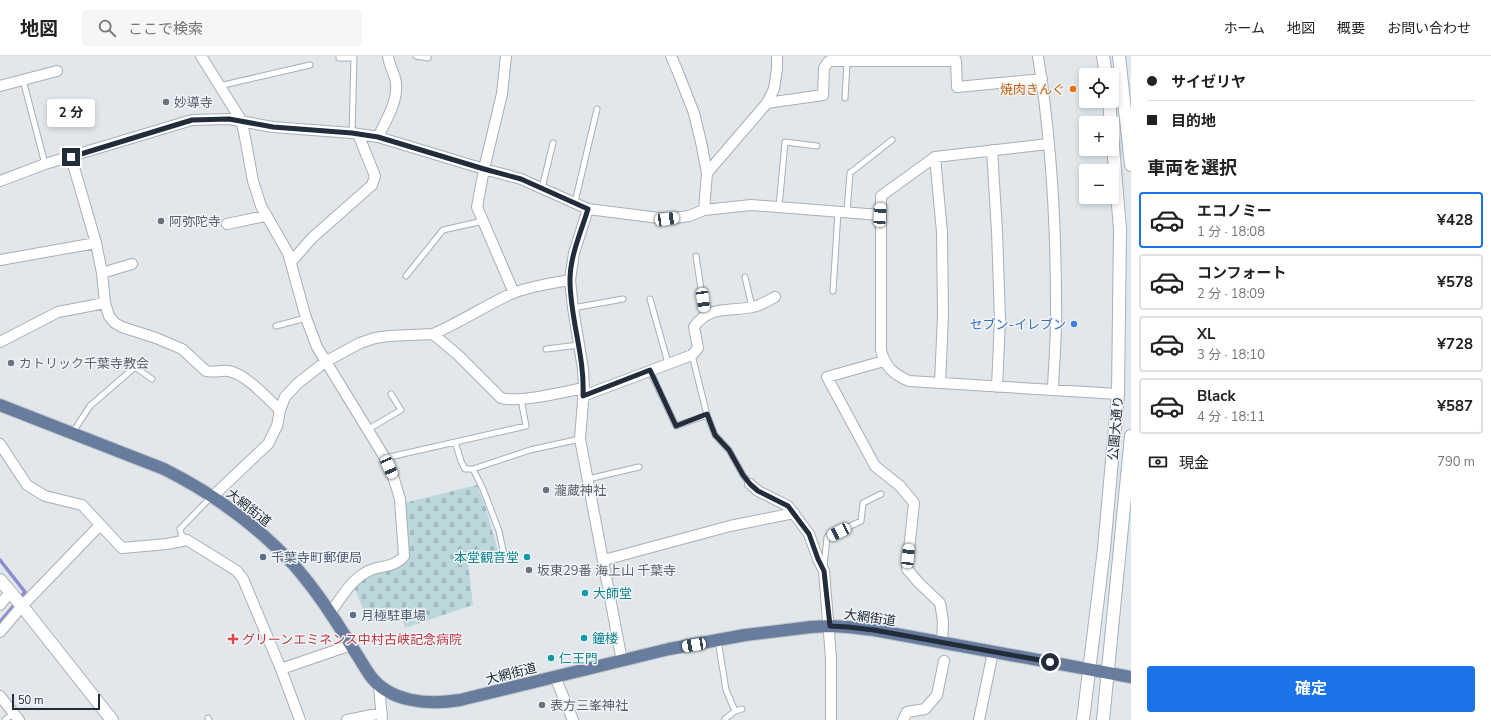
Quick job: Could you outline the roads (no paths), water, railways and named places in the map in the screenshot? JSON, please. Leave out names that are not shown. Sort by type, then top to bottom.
[{"type":"main road","name":"大網街道","points":[[0,404],[164,469],[213,496],[251,524],[294,565],[330,613],[369,674],[379,686],[401,697],[425,703],[460,700],[669,649],[746,635],[830,626],[874,630],[1131,677]]},
{"type":"street","points":[[201,56],[240,120],[244,132],[253,181],[261,206],[265,216],[284,244],[291,262],[306,318],[317,347],[385,458],[393,476],[400,499],[404,556],[398,563],[365,572],[352,583],[330,613]]},
{"type":"street","points":[[378,137],[394,105],[396,83],[388,56]]},
{"type":"street","points":[[506,56],[502,94],[484,169],[477,207],[514,293]]},
{"type":"street","points":[[671,56],[678,70],[694,113],[707,174],[704,210]]},
{"type":"street","points":[[707,174],[767,103],[774,89],[777,69],[776,56]]},
{"type":"street","points":[[1038,56],[1042,79],[1048,144],[1054,242],[1056,305],[1053,389]]},
{"type":"street","points":[[1103,56],[1105,68]]},
{"type":"street","points":[[1119,56],[1130,142],[1131,165]]},
{"type":"street","points":[[767,103],[823,95],[824,68],[829,61],[955,59],[957,87],[1042,79]]},
{"type":"street","points":[[0,86],[57,71]]},
{"type":"street","points":[[0,181],[45,164],[192,120],[229,119],[273,127],[378,137],[521,179],[588,209],[667,219],[689,216],[704,210],[751,205],[880,215]]},
{"type":"street","points":[[291,262],[312,238],[372,185],[375,176],[355,134]]},
{"type":"street","points":[[1048,144],[935,156],[881,196],[881,350],[884,361],[898,376],[909,381],[1118,394]]},
{"type":"street","points":[[992,150],[1000,319],[997,387]]},
{"type":"street","points":[[935,156],[942,232],[943,316],[940,383]]},
{"type":"street","name":"公園大通り","points":[[1084,720],[1104,549],[1118,394],[1120,230],[1114,156]]},
{"type":"street","points":[[71,157],[96,243],[102,273],[105,303],[109,316],[115,323],[122,327],[156,338],[182,349],[206,372],[228,371],[241,376],[280,410]]},
{"type":"street","points":[[588,209],[574,253],[570,280],[583,368],[580,439],[622,661]]},
{"type":"street","points":[[226,224],[265,216]]},
{"type":"street","points":[[0,260],[96,243]]},
{"type":"street","points":[[102,273],[132,264]]},
{"type":"street","points":[[213,496],[268,444],[277,426],[280,410],[285,398],[297,384],[325,362],[360,343],[375,338],[434,334],[514,293],[543,285],[570,280]]},
{"type":"street","points":[[434,334],[458,355],[501,398],[521,399],[583,392],[692,355],[698,348],[694,327],[705,315],[724,310],[752,308],[775,297]]},
{"type":"street","points":[[0,342],[58,312],[105,303]]},
{"type":"street","points":[[884,361],[827,377],[875,466],[900,486],[914,503],[907,570],[940,603],[943,621],[942,643]]},
{"type":"street","name":"公園大通り","points":[[1103,720],[1131,436]]},
{"type":"street","points":[[0,444],[27,485],[45,496],[82,505],[122,548],[167,544],[187,540],[237,571],[243,579],[281,669],[300,720]]},
{"type":"street","points":[[750,484],[758,491],[788,506],[794,513],[809,534],[824,571],[830,626],[831,720]]},
{"type":"street","points":[[604,560],[707,532],[794,513]]},
{"type":"street","points":[[0,605],[16,599],[100,525]]},
{"type":"street","points":[[0,580],[112,720]]},
{"type":"street","points":[[0,632],[16,599]]},
{"type":"street","points":[[281,669],[351,645]]},
{"type":"street","points":[[979,720],[993,652]]},
{"type":"street","points":[[903,720],[907,712],[925,709],[937,695],[944,661]]},
{"type":"street","points":[[555,677],[573,720]]},
{"type":"street","points":[[347,720],[382,717],[379,686]]},
{"type":"street","points":[[0,696],[16,717]]},
{"type":"lane","points":[[339,56],[339,58],[354,58],[355,134]]},
{"type":"lane","points":[[416,56],[428,58],[428,56]]},
{"type":"lane","points":[[845,98],[846,60]]},
{"type":"lane","points":[[219,86],[310,65]]},
{"type":"lane","points":[[23,80],[45,164]]},
{"type":"lane","points":[[575,202],[597,109]]},
{"type":"lane","points":[[833,291],[842,212],[850,173],[892,140]]},
{"type":"lane","points":[[1119,140],[1130,142]]},
{"type":"lane","points":[[779,207],[785,142],[817,146]]},
{"type":"lane","points":[[542,188],[553,143]]},
{"type":"lane","points":[[406,276],[443,230],[483,221]]},
{"type":"lane","points":[[696,256],[705,315]]},
{"type":"lane","points":[[745,277],[752,308]]},
{"type":"lane","points":[[573,308],[624,299]]},
{"type":"lane","points":[[650,299],[668,363]]},
{"type":"lane","points":[[276,326],[306,318]]},
{"type":"lane","points":[[546,349],[579,345]]},
{"type":"lane","points":[[692,355],[707,414],[715,435],[729,450],[743,475],[750,484]]},
{"type":"lane","points":[[72,433],[90,406],[135,367],[152,379]]},
{"type":"lane","points":[[650,370],[676,426],[707,414]]},
{"type":"lane","points":[[367,430],[401,410],[391,394]]},
{"type":"lane","points":[[385,458],[526,426],[521,399]]},
{"type":"lane","points":[[455,442],[461,462],[465,469],[473,469],[530,450],[580,439]]},
{"type":"lane","points":[[588,479],[639,467]]},
{"type":"lane","points":[[473,469],[499,531],[504,555]]},
{"type":"lane","points":[[824,571],[827,537],[861,521],[863,504],[881,494]]},
{"type":"lane","points":[[187,540],[181,534],[180,529],[213,496]]},
{"type":"lane","points":[[718,640],[726,690],[735,711]]},
{"type":"lane","points":[[725,719],[735,711],[742,709]]},
{"type":"lane","points":[[5,720],[16,717]]},
{"type":"waterway","points":[[0,560],[25,592],[0,622]]},
{"type":"place","name":"焼肉きんぐ","points":[[1073,89]]},
{"type":"place","name":"妙導寺","points":[[166,102]]},
{"type":"place","name":"阿弥陀寺","points":[[161,221]]},
{"type":"place","name":"セブン-イレブン","points":[[1074,324]]},
{"type":"place","name":"カトリック千葉寺教会","points":[[11,363]]},
{"type":"place","name":"瀧蔵神社","points":[[546,490]]},
{"type":"place","name":"千葉寺町郵便局","points":[[263,557]]},
{"type":"place","name":"本堂観音堂","points":[[527,557]]},
{"type":"place","name":"坂東29番 海上山 千葉寺","points":[[529,570]]},
{"type":"place","name":"大師堂","points":[[585,593]]},
{"type":"place","name":"月極駐車場","points":[[353,615]]},
{"type":"place","name":"鐘楼","points":[[584,638]]},
{"type":"place","name":"グリーンエミネンス中村古峡記念病院","points":[[233,639]]},
{"type":"place","name":"仁王門","points":[[551,658]]},
{"type":"place","name":"表方三峯神社","points":[[542,705]]}]
